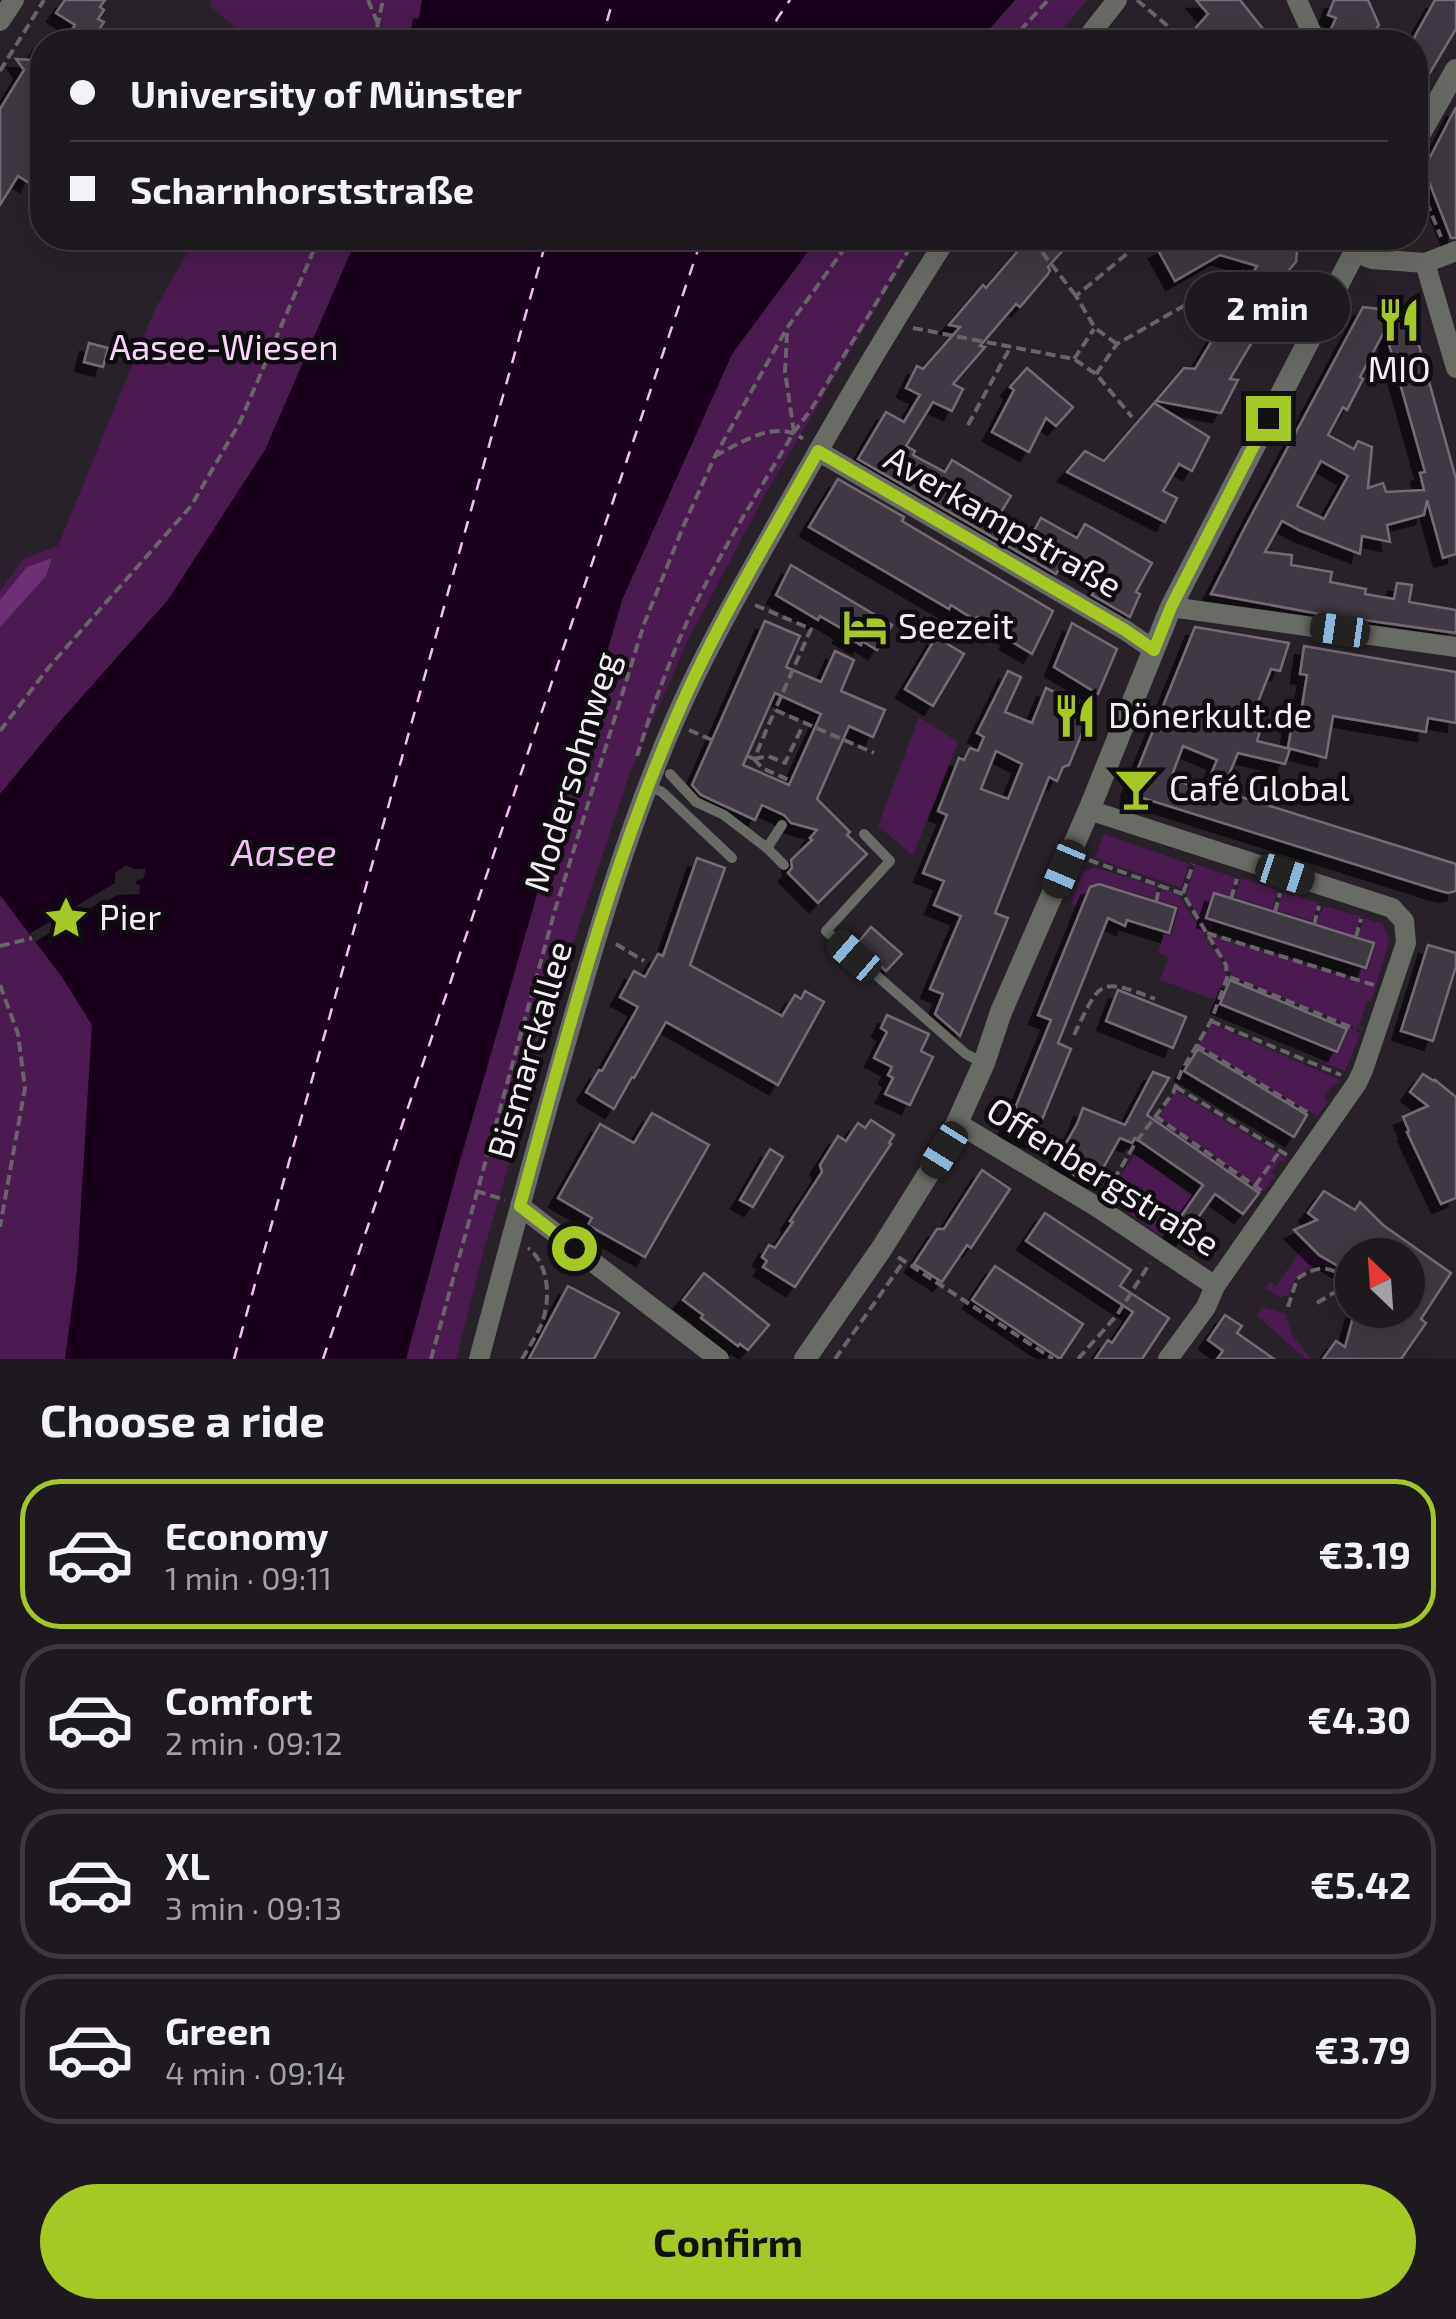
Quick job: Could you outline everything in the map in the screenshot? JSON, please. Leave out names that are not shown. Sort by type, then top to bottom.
[{"type":"street","points":[[0,21],[14,0]]},
{"type":"street","points":[[1093,30],[1117,0]]},
{"type":"street","points":[[1297,0],[1311,30]]},
{"type":"street","points":[[1428,119],[1456,70]]},
{"type":"street","name":"Bismarckallee","points":[[479,1359],[512,1237],[513,1203],[597,932],[648,785],[711,643],[818,451],[939,250]]},
{"type":"street","points":[[805,1359],[882,1248],[958,1124],[1171,607],[1355,250]]},
{"type":"street","points":[[1363,250],[1372,259],[1425,264],[1452,253]]},
{"type":"street","points":[[1425,264],[1456,368]]},
{"type":"street","name":"Averkampstraße","points":[[818,451],[1154,650]]},
{"type":"street","points":[[1171,607],[1456,646]]},
{"type":"street","name":"Offenbergstraße","points":[[1089,810],[1392,908],[1404,921],[1406,943],[1357,1082],[1214,1286],[1206,1307],[1168,1359]]},
{"type":"street","name":"Offenbergstraße","points":[[958,1124],[1098,1207],[1214,1286]]},
{"type":"street","points":[[513,1203],[719,1359]]},
{"type":"lane","points":[[670,774],[696,802],[724,815],[784,865]]},
{"type":"lane","points":[[648,785],[662,792],[732,858]]},
{"type":"lane","points":[[767,848],[782,825]]},
{"type":"lane","points":[[864,834],[890,861],[826,931],[966,1054],[984,1063]]},
{"type":"path","points":[[0,71],[44,0]]},
{"type":"path","points":[[368,0],[378,24]]},
{"type":"path","points":[[377,30],[382,0]]},
{"type":"path","points":[[1021,30],[1048,0]]},
{"type":"path","points":[[1137,0],[1172,30]]},
{"type":"path","points":[[1428,202],[1452,253]]},
{"type":"path","points":[[0,731],[49,666],[191,506],[240,422],[314,250]]},
{"type":"path","name":"Modersohnweg","points":[[431,1359],[555,910],[644,624],[715,456],[788,328],[843,250]]},
{"type":"path","points":[[1040,250],[1095,328],[1117,344]]},
{"type":"path","points":[[1076,296],[1132,250]]},
{"type":"path","points":[[1096,374],[1117,344],[1245,271]]},
{"type":"path","points":[[788,328],[785,372],[794,432]]},
{"type":"path","points":[[913,328],[1074,358],[1096,374],[1132,417]]},
{"type":"path","points":[[1074,358],[1095,328]]},
{"type":"path","points":[[968,425],[1011,346]]},
{"type":"path","points":[[715,456],[772,432],[794,432],[818,451]]},
{"type":"path","points":[[737,596],[811,629],[754,760]]},
{"type":"path","points":[[775,710],[874,753]]},
{"type":"path","points":[[754,760],[768,756],[785,762],[804,723]]},
{"type":"path","points":[[747,756],[791,782]]},
{"type":"path","points":[[1183,894],[1198,846]]},
{"type":"path","points":[[1086,859],[1183,894],[1226,964],[1228,976],[1212,1021],[1176,1087],[1136,1142],[1098,1207]]},
{"type":"path","points":[[1156,902],[1160,885]]},
{"type":"path","points":[[1207,932],[1390,990]]},
{"type":"path","points":[[0,946],[32,938]]},
{"type":"path","points":[[1228,976],[1374,1036]]},
{"type":"path","points":[[1074,1035],[1094,995],[1108,984],[1155,999]]},
{"type":"path","points":[[0,985],[18,1034],[25,1088],[0,1227]]},
{"type":"path","points":[[1212,1021],[1357,1082]]},
{"type":"path","points":[[1196,1045],[1327,1125]]},
{"type":"path","points":[[1176,1087],[1300,1162]]},
{"type":"path","points":[[1155,1116],[1274,1200]]},
{"type":"path","points":[[1255,1186],[1280,1151]]},
{"type":"path","points":[[476,1192],[513,1203]]},
{"type":"path","points":[[512,1237],[534,1252],[544,1268],[547,1302],[542,1322],[522,1359]]},
{"type":"path","points":[[1078,1359],[1117,1315],[1159,1249]]},
{"type":"path","points":[[836,1359],[904,1261],[1053,1359]]},
{"type":"path","points":[[1288,1307],[1297,1279],[1316,1268],[1335,1271]]},
{"type":"path","points":[[1317,1302],[1335,1292]]},
{"type":"green space","points":[[211,0],[422,0],[419,19],[413,19],[411,30],[238,30],[209,5]]},
{"type":"green space","points":[[1015,0],[1087,0],[1062,30],[989,30]]},
{"type":"green space","name":"Aasee-Wiesen","points":[[189,250],[352,250],[265,450],[168,600],[0,794],[0,591],[23,559],[58,546],[155,309]]},
{"type":"green space","points":[[809,250],[911,250],[767,491],[687,642],[629,775],[575,937],[456,1359],[406,1359],[622,600],[732,354]]},
{"type":"green space","points":[[919,717],[958,742],[913,855],[878,826]]},
{"type":"green space","points":[[1104,834],[1189,864],[1181,888],[1095,858]]},
{"type":"green space","points":[[1195,864],[1237,878],[1231,897],[1213,892],[1204,918],[1212,922],[1211,933],[1186,896]]},
{"type":"green space","points":[[1094,867],[1158,887],[1154,899],[1099,882],[1089,886],[1080,907],[1071,904],[1083,872]]},
{"type":"green space","points":[[1241,878],[1278,890],[1272,909],[1235,897]]},
{"type":"green space","points":[[1162,889],[1178,894],[1223,964],[1226,975],[1216,1000],[1160,980],[1169,957],[1158,953],[1164,934],[1171,936],[1179,907],[1158,900]]},
{"type":"green space","points":[[1283,892],[1318,903],[1312,921],[1277,910]]},
{"type":"green space","points":[[0,895],[62,977],[92,1025],[77,1270],[65,1359],[0,1359]]},
{"type":"green space","points":[[1323,906],[1361,916],[1355,936],[1317,924]]},
{"type":"green space","points":[[1364,918],[1383,924],[1389,942],[1371,1002],[1367,1001],[1359,1026],[1362,1030],[1232,976],[1210,934],[1354,980],[1358,968],[1368,970],[1376,943],[1358,936]]},
{"type":"green space","points":[[1212,1024],[1340,1080],[1324,1098],[1328,1102],[1317,1116],[1198,1045]]},
{"type":"green space","points":[[1349,1028],[1361,1033],[1345,1071],[1325,1063],[1330,1052],[1338,1055]]},
{"type":"green space","points":[[1176,1091],[1286,1158],[1271,1173],[1275,1176],[1264,1191],[1158,1116]]},
{"type":"green space","points":[[1135,1154],[1193,1197],[1163,1237],[1106,1197]]},
{"type":"green space","points":[[1304,1246],[1333,1266],[1304,1271],[1294,1281],[1289,1295],[1280,1298],[1265,1288],[1270,1282],[1276,1286]]},
{"type":"green space","points":[[1262,1307],[1286,1314],[1292,1335],[1311,1359],[1306,1359],[1257,1316]]},
{"type":"shaded area","points":[[52,558],[46,576],[0,627],[0,600],[27,567]]},
{"type":"water","points":[[422,0],[1015,0],[989,30],[411,30],[413,18],[419,19]]},
{"type":"water","name":"Aasee","points":[[352,250],[809,250],[732,354],[622,600],[406,1359],[65,1359],[77,1270],[92,1025],[62,977],[0,895],[0,794],[168,600],[265,450]]},
{"type":"pier","name":"Pier","points":[[126,865],[146,869],[143,879],[135,884],[140,885],[139,894],[104,900],[35,942],[29,934],[115,883],[115,873]]},
{"type":"building","points":[[65,0],[105,0],[100,7],[104,10],[98,19],[104,22],[99,30],[72,30],[75,25],[56,13]]},
{"type":"building","points":[[1196,0],[1240,0],[1264,30],[1194,30],[1208,14]]},
{"type":"building","points":[[1334,0],[1368,0],[1379,25],[1375,30],[1330,30],[1336,18],[1328,15]]},
{"type":"building","points":[[1435,0],[1456,0],[1456,29],[1428,76],[1428,30],[1418,30]]},
{"type":"building","points":[[16,59],[30,60],[30,181],[18,176],[0,205],[0,109],[24,70]]},
{"type":"building","points":[[1456,107],[1456,238],[1451,238],[1428,179],[1428,161]]},
{"type":"building","points":[[1019,250],[1063,250],[1048,267],[1048,274],[1020,307],[1016,304],[953,384],[963,389],[952,411],[933,402],[906,446],[915,451],[913,455],[945,472],[952,460],[1011,496],[998,517],[1031,536],[1041,518],[1077,538],[1085,524],[1152,563],[1136,592],[1140,594],[1130,617],[1092,595],[1101,580],[1064,560],[1056,574],[858,459],[886,412],[904,422],[920,395],[906,388],[917,366],[923,369],[960,327],[949,325],[983,285],[986,288]]},
{"type":"building","points":[[1158,250],[1297,251],[1296,262],[1282,278],[1289,280],[1230,379],[1238,380],[1221,413],[1156,401],[1184,368],[1195,369],[1257,266],[1220,255],[1175,281]]},
{"type":"building","points":[[1363,307],[1410,313],[1456,479],[1456,554],[1443,558],[1427,500],[1424,515],[1387,525],[1390,542],[1362,536],[1360,554],[1282,521],[1265,552],[1292,555],[1291,565],[1332,572],[1330,582],[1366,589],[1365,594],[1394,599],[1397,583],[1412,585],[1409,602],[1456,610],[1456,633],[1211,594]],"holes":[[[1385,330],[1425,472],[1420,473],[1424,490],[1386,492],[1383,483],[1368,488],[1372,447],[1358,441],[1354,449],[1328,435],[1343,407],[1347,410]],[[1321,461],[1348,476],[1324,519],[1297,506]]]},
{"type":"building","points":[[89,343],[108,348],[103,367],[84,362]]},
{"type":"building","points":[[1027,368],[1073,407],[1056,426],[1046,418],[1029,452],[992,432],[1014,390],[1010,387]]},
{"type":"building","points":[[1154,403],[1209,437],[1192,471],[1179,464],[1163,491],[1177,498],[1165,522],[1067,472],[1085,451],[1104,461]]},
{"type":"building","points":[[838,479],[1053,611],[1032,654],[1009,640],[1011,636],[951,605],[949,609],[809,527]]},
{"type":"building","name":"Seezeit","points":[[791,565],[892,625],[877,650],[862,641],[861,645],[842,634],[844,630],[820,616],[818,620],[776,595]]},
{"type":"building","points":[[765,621],[800,636],[786,667],[821,682],[835,651],[854,660],[841,691],[885,710],[873,737],[849,726],[817,799],[867,854],[818,903],[788,873],[791,860],[817,830],[791,823],[784,815],[762,805],[755,820],[701,795],[692,785]],"holes":[[[775,693],[821,714],[789,785],[743,765]]]},
{"type":"building","points":[[1072,623],[1117,649],[1098,694],[1054,667]]},
{"type":"building","points":[[1195,627],[1289,643],[1280,671],[1271,669],[1251,720],[1262,724],[1257,741],[1290,749],[1285,764],[1238,753],[1222,791],[1456,864],[1456,891],[1437,890],[1133,795],[1130,788]],"holes":[[[1183,746],[1217,760],[1204,791],[1171,778]]]},
{"type":"building","points":[[936,637],[964,654],[933,706],[905,689]]},
{"type":"building","points":[[1304,646],[1456,672],[1456,723],[1428,718],[1426,732],[1333,716],[1326,758],[1288,748],[1292,724],[1299,725],[1307,675],[1300,674]]},
{"type":"building","points":[[1008,671],[1021,677],[1005,712],[1032,723],[1046,688],[1092,709],[1069,765],[1063,767],[1057,781],[1049,777],[995,913],[1008,918],[960,1036],[935,1014],[943,994],[930,989],[961,916],[934,905],[944,881],[923,873],[947,815],[938,811],[959,758],[964,760],[970,748],[978,751],[984,737],[977,733]],"holes":[[[996,751],[1022,764],[1008,799],[981,789]]]},
{"type":"building","points":[[697,858],[725,868],[690,965],[782,1016],[795,995],[801,999],[805,991],[824,1002],[778,1085],[666,1022],[614,1109],[586,1092],[638,1007],[620,997],[634,971],[645,977],[658,954],[663,956]]},
{"type":"building","points":[[1099,884],[1176,908],[1169,933],[1127,920],[1125,926],[1108,918],[1058,1043],[1071,1049],[1034,1139],[1007,1128],[1051,1020],[1038,1015],[1090,887]]},
{"type":"building","points":[[1214,893],[1374,943],[1366,968],[1206,918]]},
{"type":"building","points":[[871,927],[902,954],[886,971],[856,945]]},
{"type":"building","points":[[1428,945],[1456,953],[1456,966],[1433,1041],[1401,1031]]},
{"type":"building","points":[[1230,980],[1347,1029],[1337,1052],[1220,1004]]},
{"type":"building","points":[[1118,990],[1186,1017],[1173,1048],[1106,1021]]},
{"type":"building","points":[[887,1015],[929,1034],[921,1051],[933,1057],[910,1105],[885,1094],[893,1078],[888,1075],[892,1067],[874,1058],[887,1032],[881,1028]]},
{"type":"building","points":[[1198,1049],[1307,1115],[1294,1137],[1184,1071]]},
{"type":"building","points":[[1153,1072],[1169,1078],[1147,1115],[1259,1193],[1243,1214],[1215,1194],[1184,1237],[1172,1229],[1203,1185],[1135,1138],[1132,1143],[1120,1138],[1094,1184],[1055,1162],[1083,1108],[1125,1125]]},
{"type":"building","points":[[1423,1074],[1456,1097],[1456,1198],[1441,1204],[1403,1117],[1428,1106],[1410,1092]]},
{"type":"building","points":[[652,1113],[709,1145],[645,1257],[588,1225],[592,1218],[558,1198],[600,1124],[634,1143]]},
{"type":"building","points":[[871,1120],[894,1135],[891,1144],[795,1287],[763,1267],[767,1261],[762,1257],[769,1245],[775,1248],[793,1222],[790,1221],[822,1172],[820,1165],[838,1136],[846,1141],[858,1123],[865,1128]]},
{"type":"building","points":[[770,1149],[783,1157],[753,1207],[740,1200]]},
{"type":"building","points":[[982,1170],[1010,1189],[971,1248],[967,1245],[942,1282],[914,1264],[937,1229],[944,1229]]},
{"type":"building","points":[[1324,1191],[1355,1210],[1360,1202],[1401,1238],[1335,1238],[1335,1264],[1319,1255],[1294,1230],[1317,1220],[1308,1213]]},
{"type":"building","points":[[1045,1213],[1131,1270],[1120,1286],[1169,1318],[1142,1359],[1095,1359],[1108,1340],[1112,1343],[1133,1312],[1026,1241]]},
{"type":"building","points":[[1425,1255],[1451,1273],[1425,1313]]},
{"type":"building","points":[[995,1266],[1083,1324],[1060,1359],[972,1300]]},
{"type":"building","points":[[704,1273],[769,1325],[748,1350],[701,1318],[703,1315],[683,1300]]},
{"type":"building","points":[[568,1286],[619,1313],[594,1359],[529,1359]]},
{"type":"building","points":[[1225,1315],[1242,1326],[1237,1333],[1274,1359],[1217,1359],[1223,1351],[1208,1340]]},
{"type":"building","points":[[1350,1328],[1423,1328],[1401,1359],[1323,1359],[1336,1341],[1345,1347]]},
{"type":"ferry route","points":[[604,30],[613,0]]},
{"type":"ferry route","points":[[773,30],[790,0]]},
{"type":"ferry route","points":[[234,1359],[544,250]]},
{"type":"ferry route","points":[[323,1359],[698,250]]},
{"type":"place","name":"MIO","points":[[1399,320]]},
{"type":"place","name":"Seezeit","points":[[865,627]]},
{"type":"place","name":"Dönerkult.de","points":[[1075,716]]},
{"type":"place","name":"Café Global","points":[[1136,789]]},
{"type":"place","name":"Pier","points":[[66,918]]},
{"type":"route","points":[[574,1248],[520,1206],[597,932],[674,722],[711,643],[818,451],[1154,650],[1171,607],[1268,418]]}]
